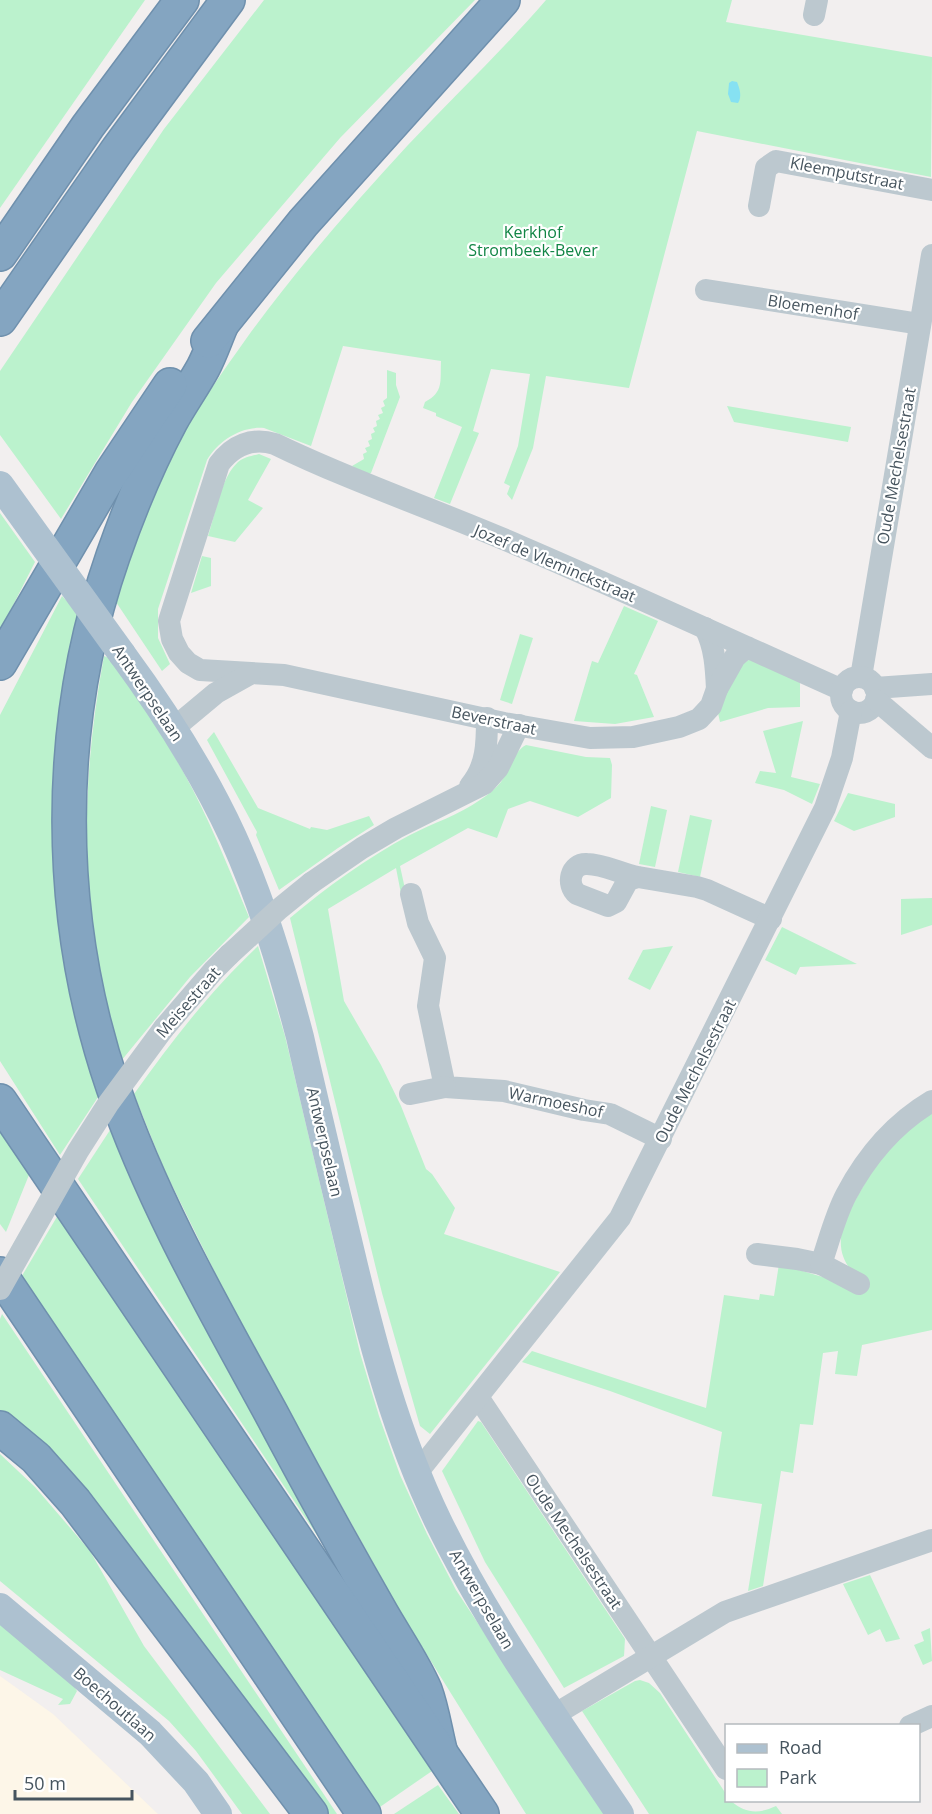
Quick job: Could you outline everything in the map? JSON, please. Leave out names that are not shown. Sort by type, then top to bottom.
[{"type":"highway","points":[[0,254],[88,126],[182,0]]},
{"type":"highway","points":[[0,319],[117,149],[228,0]]},
{"type":"highway","points":[[0,663],[111,473],[162,394],[221,326],[303,223],[503,0]]},
{"type":"highway","points":[[221,326],[204,366],[171,421],[139,489],[112,559],[96,610],[73,745],[70,808],[69,859],[82,967],[95,1028],[113,1088],[159,1199],[271,1414],[425,1690],[440,1750]]},
{"type":"highway","points":[[0,1101],[482,1814]]},
{"type":"highway","points":[[0,1274],[364,1814]]},
{"type":"highway","points":[[0,1428],[36,1458],[75,1502],[311,1814]]},
{"type":"main road","name":"Antwerpselaan","points":[[0,485],[153,695],[208,787],[234,839],[252,882],[274,946],[297,1025],[370,1334],[392,1407],[417,1473],[466,1577],[620,1814]]},
{"type":"main road","name":"Boechoutlaan","points":[[0,1607],[150,1733],[196,1782],[218,1814]]},
{"type":"street","name":"Kleemputstraat","points":[[759,206],[766,168],[776,161],[932,190]]},
{"type":"street","name":"Oude Mechelsestraat","points":[[870,688],[920,324],[932,255]]},
{"type":"street","name":"Bloemenhof","points":[[706,290],[920,324]]},
{"type":"street","name":"Beverstraat","points":[[267,442],[252,441],[240,446],[228,453],[219,464],[169,621],[170,633],[175,646],[183,659],[196,668],[211,672],[284,675],[519,725],[590,738],[613,739],[656,732],[699,719],[711,706],[717,689],[735,657],[747,647]]},
{"type":"street","name":"Jozef de Vleminckstraat","points":[[267,442],[371,487],[522,547],[842,690]]},
{"type":"street","points":[[705,628],[713,649],[717,689]]},
{"type":"street","points":[[174,728],[216,693],[254,672]]},
{"type":"street","points":[[870,688],[869,710],[857,713],[851,711],[842,702],[842,690],[849,680],[870,688],[932,748]]},
{"type":"street","points":[[870,688],[932,684]]},
{"type":"street","name":"Oude Mechelsestraat","points":[[417,1473],[620,1218],[832,793],[842,758],[851,711]]},
{"type":"street","name":"Meisestraat","points":[[460,796],[479,774],[484,763],[487,718]]},
{"type":"street","name":"Meisestraat","points":[[0,1289],[78,1151],[108,1104],[164,1028],[214,970],[279,909],[311,883],[387,833],[478,788],[491,777],[519,725]]},
{"type":"street","points":[[638,877],[707,890],[771,919]]},
{"type":"street","points":[[411,894],[418,923],[435,958],[428,1006],[445,1087]]},
{"type":"street","name":"Warmoeshof","points":[[410,1094],[445,1087],[504,1091],[610,1114],[661,1139]]},
{"type":"street","points":[[820,1264],[845,1197],[864,1166],[892,1131],[932,1101]]},
{"type":"street","points":[[756,1254],[820,1264],[859,1284]]},
{"type":"street","name":"Oude Mechelsestraat","points":[[478,1397],[725,1768]]},
{"type":"street","points":[[554,1715],[725,1612],[932,1540]]},
{"type":"street","points":[[912,1724],[932,1716]]},
{"type":"shaded area","points":[[0,1676],[53,1714],[158,1814],[0,1814]]},
{"type":"green space","points":[[0,0],[145,0],[0,208]]},
{"type":"green space","points":[[264,0],[475,0],[340,138],[216,283],[132,402],[61,519],[0,435],[0,371],[164,129]]},
{"type":"green space","name":"Kerkhof Strombeek-Bever","points":[[546,0],[732,0],[726,22],[932,57],[931,177],[697,131],[629,388],[546,376],[533,448],[512,500],[507,494],[510,486],[504,483],[518,446],[530,374],[491,369],[473,431],[479,433],[450,504],[434,498],[462,427],[423,408],[425,402],[435,394],[440,385],[441,361],[343,346],[311,446],[264,428],[247,429],[224,441],[207,460],[158,609],[158,638],[170,664],[162,671],[116,602],[151,504],[184,432],[246,339],[324,240],[408,145]]},
{"type":"green space","points":[[387,370],[396,373],[396,385],[400,397],[371,473],[367,475],[352,466],[364,459],[363,454],[367,452],[365,448],[370,446],[368,441],[372,439],[371,434],[375,432],[373,428],[377,426],[376,421],[380,419],[378,415],[383,413],[381,408],[385,406],[383,401],[387,398]]},
{"type":"green space","points":[[727,406],[851,427],[848,442],[734,422]]},
{"type":"green space","points":[[259,454],[271,459],[248,500],[263,508],[235,542],[208,536],[227,477],[238,462]]},
{"type":"green space","points":[[0,513],[35,562],[0,631]]},
{"type":"green space","points":[[202,556],[211,558],[211,586],[191,593]]},
{"type":"green space","points":[[62,596],[83,618],[73,667],[102,1091],[60,1155],[0,1061],[0,715]]},
{"type":"green space","points":[[624,606],[658,621],[634,674],[637,675],[654,717],[615,724],[574,721],[592,661],[598,663]]},
{"type":"green space","points":[[520,634],[533,638],[512,704],[500,700]]},
{"type":"green space","points":[[104,656],[114,660],[184,773],[201,805],[249,917],[190,977],[121,1061],[96,951],[88,881],[87,817],[90,753]]},
{"type":"green space","points":[[750,659],[800,682],[800,707],[768,708],[720,722],[718,713],[734,670]]},
{"type":"green space","points":[[803,721],[791,777],[820,784],[812,804],[784,790],[755,783],[760,771],[776,773],[763,731]]},
{"type":"green space","points":[[214,732],[258,808],[310,829],[311,827],[327,830],[369,816],[374,825],[279,890],[256,835],[257,832],[207,740]]},
{"type":"green space","points":[[526,745],[586,757],[610,758],[612,765],[611,798],[578,817],[530,801],[508,809],[497,838],[468,828],[400,866],[407,898],[402,899],[396,868],[328,909],[344,1001],[381,1065],[401,1106],[426,1169],[432,1174],[455,1208],[444,1234],[560,1272],[430,1434],[420,1426],[382,1293],[290,918],[333,884],[378,853],[486,796],[501,782],[514,757]]},
{"type":"green space","points":[[848,793],[895,804],[895,817],[854,831],[834,821]]},
{"type":"green space","points":[[651,806],[667,810],[655,867],[639,864]]},
{"type":"green space","points":[[690,815],[712,820],[700,877],[678,872]]},
{"type":"green space","points":[[932,898],[932,925],[901,935],[901,899]]},
{"type":"green space","points":[[782,927],[857,964],[800,967],[796,975],[765,960]]},
{"type":"green space","points":[[258,946],[285,1036],[360,1353],[400,1475],[456,1590],[604,1814],[526,1814],[401,1613],[235,1313],[164,1169],[134,1094],[192,1017]]},
{"type":"green space","points":[[673,946],[650,990],[628,979],[643,950]]},
{"type":"green space","points":[[932,1110],[932,1330],[862,1345],[857,1376],[835,1374],[838,1351],[823,1353],[813,1425],[800,1424],[793,1473],[781,1471],[763,1586],[748,1591],[762,1504],[712,1496],[722,1432],[522,1362],[532,1351],[706,1408],[724,1295],[759,1300],[760,1294],[774,1296],[779,1264],[826,1278],[851,1270],[844,1259],[841,1238],[852,1205],[883,1153]]},
{"type":"green space","points":[[114,1124],[337,1565],[78,1179]]},
{"type":"green space","points":[[0,1125],[31,1170],[6,1232],[0,1224]]},
{"type":"green space","points":[[58,1215],[432,1771],[377,1809],[20,1279]]},
{"type":"green space","points":[[2,1314],[337,1814],[325,1814],[7,1416],[0,1411],[0,1319]]},
{"type":"green space","points":[[478,1421],[481,1422],[625,1639],[624,1656],[564,1688],[485,1562],[442,1471]]},
{"type":"green space","points":[[0,1454],[35,1487],[90,1551],[144,1646],[270,1814],[242,1814],[196,1751],[169,1721],[0,1581]]},
{"type":"green space","points":[[870,1575],[900,1639],[886,1642],[880,1629],[868,1635],[843,1584]]},
{"type":"green space","points":[[0,1618],[61,1668],[77,1691],[70,1704],[58,1705],[63,1699],[0,1670]]},
{"type":"green space","points":[[930,1628],[932,1661],[923,1665],[914,1645],[924,1641],[921,1632]]},
{"type":"green space","points":[[635,1681],[649,1683],[660,1693],[725,1792],[725,1802],[733,1802],[753,1811],[776,1806],[782,1814],[649,1814],[582,1711]]},
{"type":"green space","points":[[438,1785],[459,1814],[394,1814]]},
{"type":"water","points":[[737,82],[739,87],[738,103],[731,102],[728,94],[729,83]]}]
